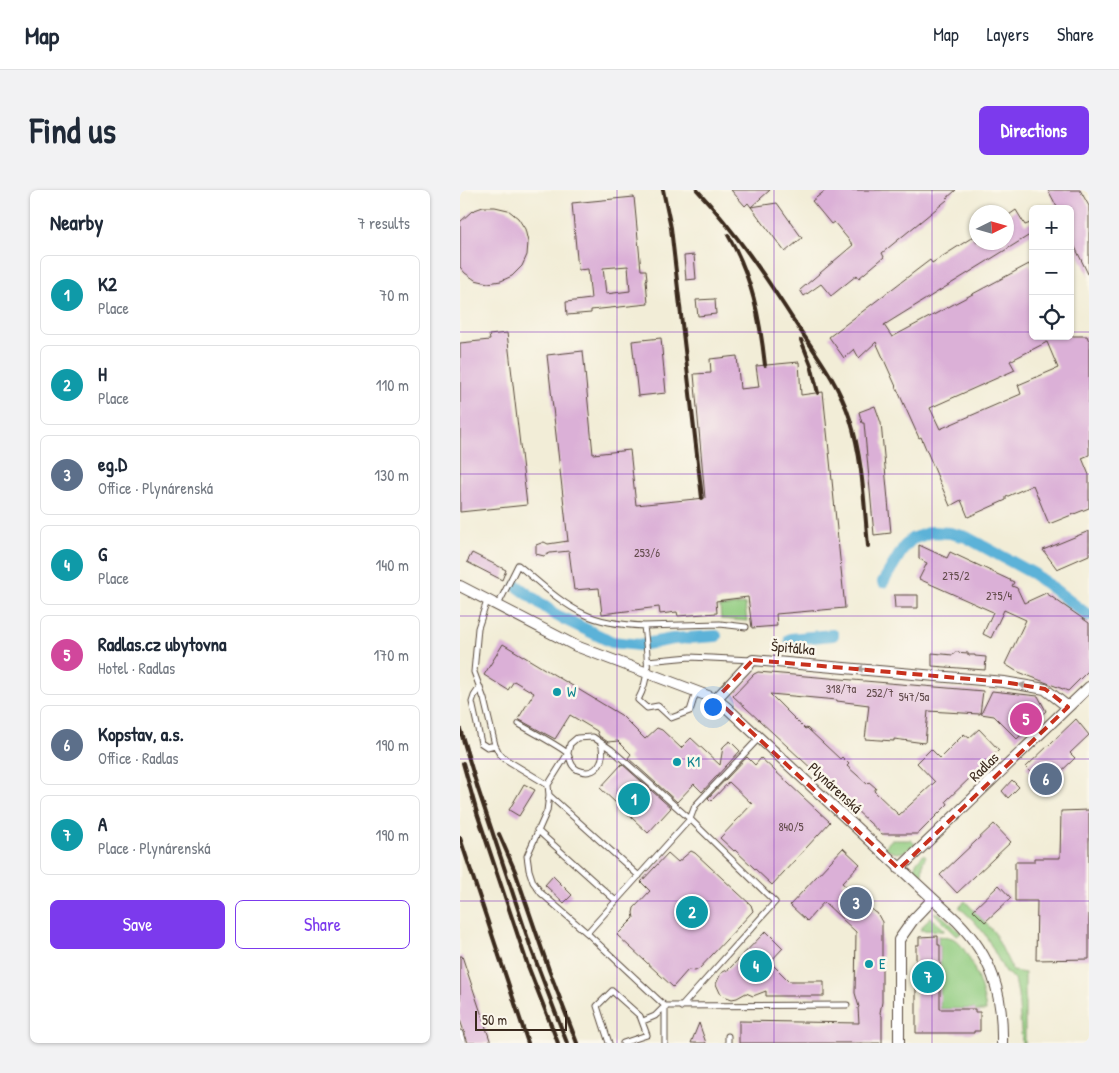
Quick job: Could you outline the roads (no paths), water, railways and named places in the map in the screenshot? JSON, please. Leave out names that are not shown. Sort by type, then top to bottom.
[{"type":"street","points":[[460,586],[576,646],[716,700]]},
{"type":"street","name":"Špitálka","points":[[716,700],[753,660],[1004,682],[1045,689],[1068,707]]},
{"type":"street","name":"Radlas","points":[[899,869],[1089,687]]},
{"type":"street","name":"Plynárenská","points":[[716,700],[966,930],[984,955],[996,982],[1001,1010],[1002,1043]]},
{"type":"street","points":[[898,1043],[900,940],[913,920],[933,899]]},
{"type":"lane","points":[[498,606],[518,565],[554,595],[584,615],[617,624],[644,626],[720,624],[746,627]]},
{"type":"lane","points":[[487,600],[478,628],[474,672],[480,687],[495,745],[499,754],[505,759],[548,785]]},
{"type":"lane","points":[[644,626],[648,674],[638,700],[647,708],[658,706],[672,718],[690,711],[696,692]]},
{"type":"lane","points":[[647,660],[690,657],[753,660]]},
{"type":"lane","points":[[480,687],[472,702],[481,743],[488,747],[495,745]]},
{"type":"lane","points":[[519,724],[568,753],[573,766],[579,770],[588,772],[597,768],[602,761],[604,752],[601,743]]},
{"type":"lane","points":[[681,1007],[775,902],[690,820],[612,750],[593,737],[577,738],[570,744],[568,753],[548,785],[547,812],[537,830],[527,856],[533,882],[541,893],[588,933],[666,1006],[681,1007],[847,1005]]},
{"type":"lane","points":[[588,933],[690,820],[696,806],[759,738]]},
{"type":"lane","points":[[549,795],[639,876]]},
{"type":"lane","points":[[537,830],[616,901]]},
{"type":"lane","points":[[609,1043],[597,1006],[612,990],[640,1016],[647,1035],[623,1043]]},
{"type":"lane","points":[[643,1021],[655,1016],[666,1006]]},
{"type":"lane","points":[[665,1043],[666,1006]]},
{"type":"lane","points":[[460,1033],[463,1043]]},
{"type":"lane","points":[[728,1036],[728,1043]]},
{"type":"waterway","points":[[883,582],[904,547],[912,539],[931,532],[950,533],[966,537],[1034,574],[1089,616]]},
{"type":"waterway","points":[[517,586],[556,615],[612,642],[639,645],[673,639],[716,636]]},
{"type":"waterway","points":[[790,639],[833,635]]},
{"type":"railway","points":[[663,190],[671,228],[702,498]]},
{"type":"railway","points":[[697,190],[737,238],[762,272],[819,358],[840,394],[850,419],[858,450],[868,546]]},
{"type":"railway","points":[[728,235],[743,266],[754,298],[765,365]]},
{"type":"railway","points":[[801,340],[811,365],[818,393]]},
{"type":"railway","points":[[460,729],[532,951],[567,1043]]},
{"type":"railway","points":[[463,763],[477,813],[528,966],[558,1043]]},
{"type":"railway","points":[[499,834],[515,871],[549,970],[577,1043]]},
{"type":"railway","points":[[460,838],[528,1043]]},
{"type":"place","name":"W","points":[[557,692]]},
{"type":"place","name":"Radlas.cz ubytovna","points":[[1026,719]]},
{"type":"place","name":"K1","points":[[677,762]]},
{"type":"place","name":"Kopstav, a.s.","points":[[1046,779]]},
{"type":"place","name":"K2","points":[[634,799]]},
{"type":"place","name":"eg.D","points":[[856,903]]},
{"type":"place","name":"H","points":[[692,912]]},
{"type":"place","name":"E","points":[[869,964]]},
{"type":"place","name":"G","points":[[756,966]]},
{"type":"place","name":"A","points":[[928,977]]}]
